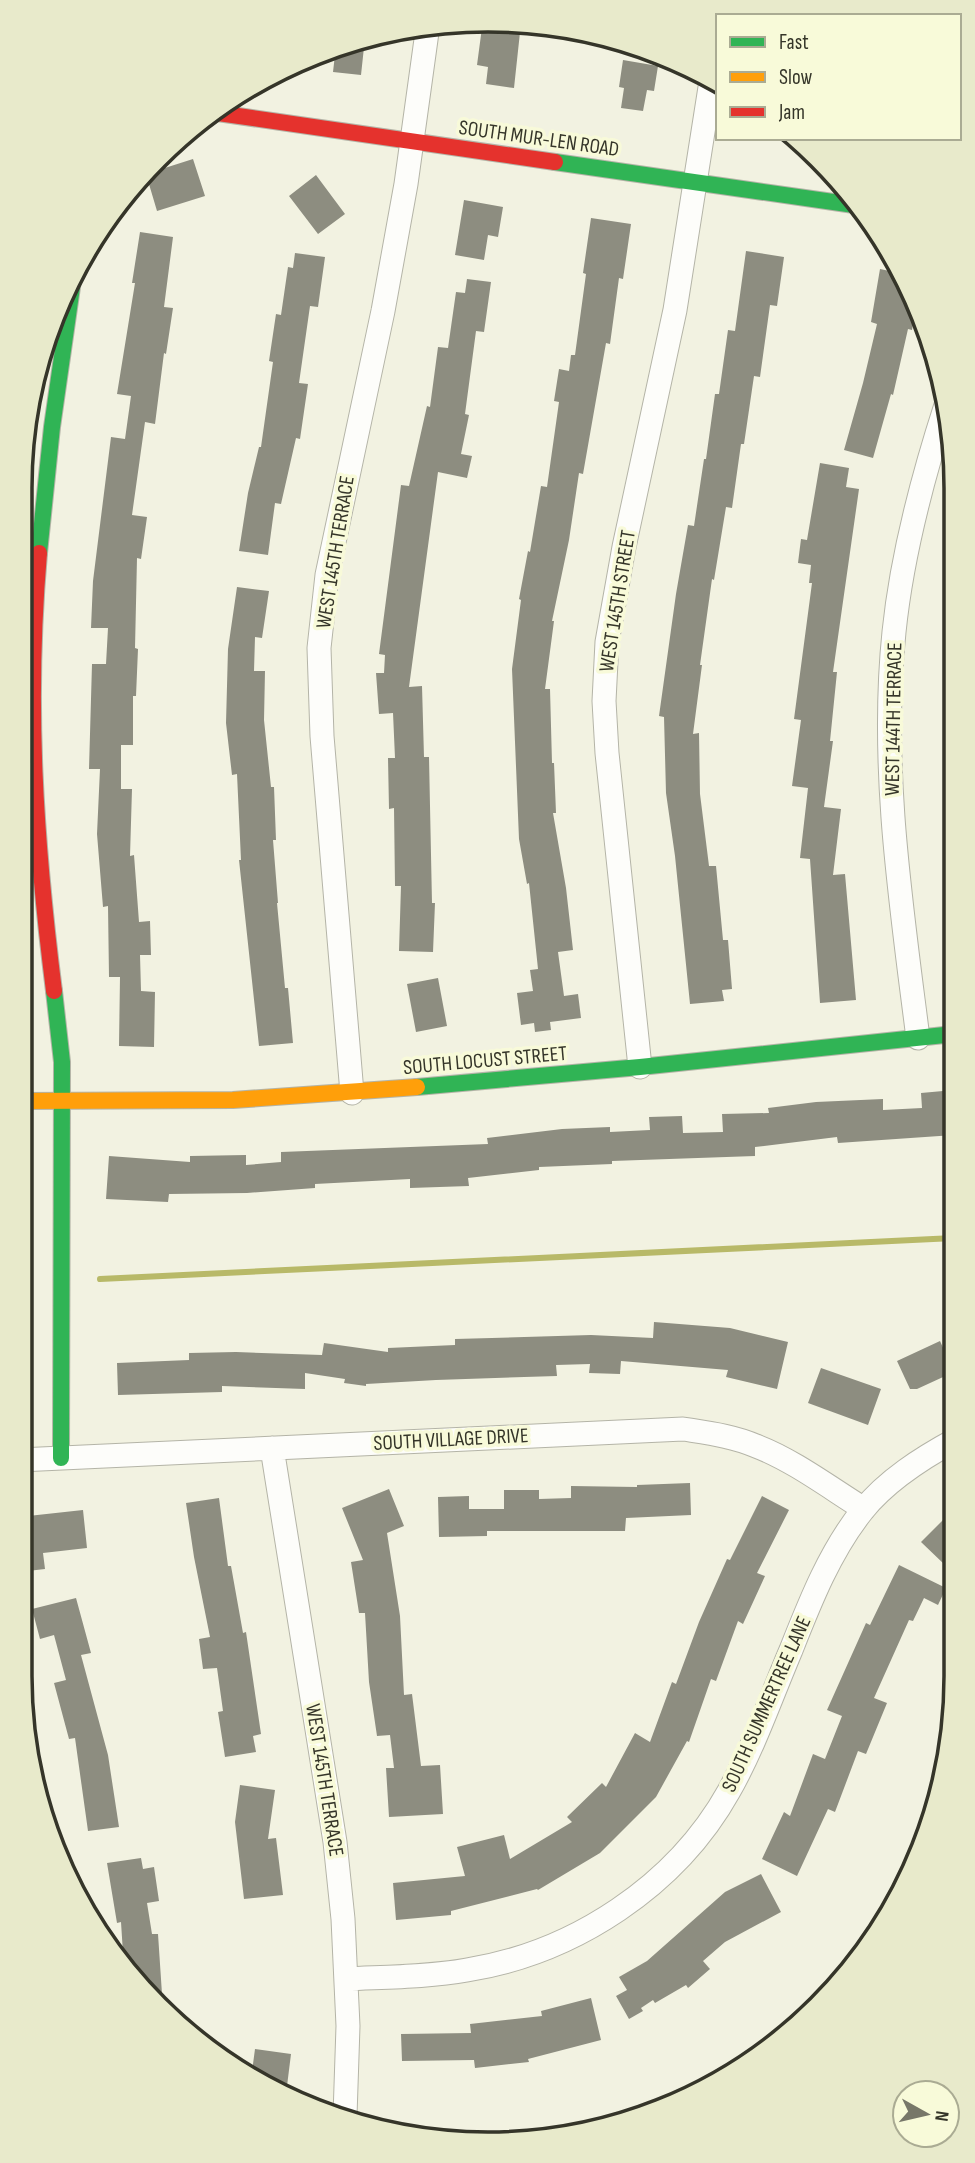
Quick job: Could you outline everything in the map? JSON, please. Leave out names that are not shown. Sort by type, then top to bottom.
[{"type":"street","name":"WEST 145TH TERRACE","points":[[352,1093],[322,736],[320,648],[334,534],[383,311],[406,184],[427,35]]},
{"type":"street","name":"WEST 145TH STREET","points":[[639,1067],[607,753],[604,701],[607,642],[624,547],[675,310],[710,90]]},
{"type":"street","name":"SOUTH MUR-LEN ROAD","points":[[226,114],[843,203]]},
{"type":"street","points":[[61,1458],[62,1102],[58,1013],[40,874],[33,775],[32,685],[35,587],[45,471],[69,307]]},
{"type":"street","name":"WEST 144TH TERRACE","points":[[918,1038],[905,941],[892,805],[890,695],[894,631],[904,565],[917,503],[940,426]]},
{"type":"street","name":"SOUTH LOCUST STREET","points":[[32,1101],[233,1100],[352,1093],[944,1035]]},
{"type":"street","name":"SOUTH VILLAGE DRIVE","points":[[32,1459],[682,1429],[719,1434],[755,1445],[864,1509]]},
{"type":"street","name":"SOUTH SUMMERTREE LANE","points":[[346,1979],[467,1970],[506,1962],[545,1949],[583,1932],[629,1902],[671,1866],[698,1836],[729,1792],[748,1754],[826,1568],[864,1509],[915,1464],[944,1447]]},
{"type":"street","name":"WEST 145TH TERRACE","points":[[272,1448],[335,1842],[346,1979],[348,2050],[345,2108]]},
{"type":"building","points":[[481,32],[520,32],[514,88],[486,84],[488,67],[477,65]]},
{"type":"building","points":[[364,49],[361,75],[333,72],[335,58]]},
{"type":"building","points":[[623,60],[658,66],[654,91],[647,90],[643,111],[621,108],[624,88],[619,87]]},
{"type":"building","points":[[193,159],[205,196],[157,211],[149,183],[161,169]]},
{"type":"building","points":[[316,175],[345,214],[318,234],[289,196]]},
{"type":"building","points":[[464,200],[503,207],[498,237],[488,235],[484,260],[455,255]]},
{"type":"building","points":[[591,218],[631,224],[623,279],[619,278],[610,344],[606,343],[583,474],[579,473],[569,540],[552,621],[545,689],[550,689],[556,813],[553,813],[573,950],[558,952],[564,996],[578,994],[581,1018],[550,1022],[551,1030],[535,1032],[534,1023],[521,1025],[517,993],[533,991],[530,970],[538,969],[529,883],[527,884],[519,839],[512,669],[519,599],[528,551],[530,552],[541,486],[547,487],[559,402],[554,401],[559,369],[569,371],[571,355],[575,355]]},
{"type":"building","points":[[140,232],[173,237],[164,307],[173,308],[155,424],[145,422],[132,515],[147,517],[141,559],[137,558],[135,648],[138,649],[136,696],[133,696],[133,745],[121,745],[121,789],[132,789],[130,856],[134,855],[139,922],[150,921],[151,955],[140,955],[141,991],[155,992],[154,1047],[119,1046],[120,977],[109,977],[108,906],[103,907],[97,834],[100,769],[89,769],[92,664],[106,664],[108,628],[91,628],[93,581],[111,437],[125,439],[131,396],[117,394],[135,283],[132,283]]},
{"type":"building","points":[[746,251],[784,257],[777,306],[770,305],[760,377],[754,376],[732,508],[726,507],[714,580],[712,579],[693,734],[699,733],[700,794],[709,866],[716,866],[723,940],[728,940],[732,989],[722,990],[724,1001],[690,1004],[666,793],[664,717],[659,716],[688,525],[694,526],[728,330],[735,331]]},
{"type":"building","points":[[295,253],[325,257],[318,307],[310,306],[299,383],[308,384],[300,439],[296,438],[281,504],[275,503],[268,555],[239,551],[248,493],[261,447],[273,362],[269,361],[276,314],[281,315],[288,267],[293,268]]},
{"type":"building","points":[[880,269],[888,271],[913,324],[912,330],[908,329],[893,395],[891,394],[873,458],[844,450],[877,324],[871,322]]},
{"type":"building","points":[[467,279],[491,282],[484,332],[476,331],[465,414],[469,415],[461,454],[472,456],[467,478],[438,472],[409,687],[422,686],[424,757],[429,757],[432,903],[435,903],[433,952],[399,951],[401,886],[395,886],[394,808],[389,809],[388,758],[395,758],[393,713],[379,714],[376,673],[384,673],[385,655],[379,654],[401,485],[409,486],[427,406],[430,407],[438,347],[448,348],[456,292],[465,293]]},
{"type":"building","points":[[820,463],[849,468],[846,487],[859,489],[833,672],[837,672],[830,741],[833,741],[824,807],[841,809],[833,875],[845,874],[856,1000],[820,1003],[810,859],[800,858],[808,788],[792,786],[801,720],[794,719],[812,583],[809,583],[811,565],[798,563],[801,539],[807,540]]},
{"type":"building","points":[[237,587],[269,591],[262,638],[255,637],[254,671],[265,671],[264,720],[271,787],[274,787],[276,840],[273,840],[277,903],[293,1043],[259,1046],[239,860],[237,774],[232,775],[226,723],[228,649]]},
{"type":"building","points":[[438,978],[447,1026],[416,1032],[407,984]]},
{"type":"building","points":[[944,1091],[944,1136],[838,1143],[837,1137],[755,1147],[755,1156],[612,1161],[612,1164],[539,1167],[539,1170],[468,1178],[469,1186],[410,1188],[410,1179],[315,1184],[315,1188],[247,1193],[169,1194],[168,1202],[106,1199],[109,1156],[190,1162],[190,1156],[246,1155],[246,1165],[281,1162],[281,1152],[488,1144],[487,1138],[562,1129],[610,1127],[610,1132],[650,1130],[649,1117],[682,1116],[683,1133],[723,1132],[722,1114],[769,1113],[768,1108],[816,1102],[883,1099],[883,1110],[922,1108],[921,1093]]},
{"type":"building","points":[[654,1322],[730,1328],[788,1342],[777,1389],[726,1377],[728,1370],[621,1361],[620,1374],[589,1373],[590,1364],[556,1365],[557,1376],[436,1380],[366,1386],[344,1383],[345,1379],[305,1373],[305,1389],[222,1386],[222,1392],[118,1395],[117,1363],[189,1360],[189,1353],[322,1355],[324,1343],[388,1352],[388,1348],[455,1345],[455,1339],[591,1335],[653,1338]]},
{"type":"building","points":[[940,1341],[944,1350],[944,1377],[917,1389],[910,1389],[897,1361]]},
{"type":"building","points":[[821,1368],[881,1389],[868,1425],[808,1403]]},
{"type":"building","points":[[690,1483],[691,1515],[626,1518],[625,1531],[487,1531],[487,1536],[439,1537],[438,1497],[469,1496],[469,1509],[504,1509],[504,1490],[539,1490],[539,1499],[571,1498],[571,1486],[637,1487]]},
{"type":"building","points":[[389,1489],[404,1526],[387,1533],[400,1616],[404,1695],[412,1694],[421,1766],[440,1765],[443,1814],[389,1817],[386,1768],[394,1768],[390,1735],[377,1736],[369,1682],[365,1613],[359,1613],[351,1562],[363,1560],[342,1508]]},
{"type":"building","points":[[762,1496],[789,1510],[757,1573],[765,1576],[743,1624],[738,1621],[716,1681],[711,1679],[689,1742],[687,1741],[656,1797],[600,1853],[538,1890],[451,1911],[451,1915],[396,1920],[393,1883],[465,1876],[457,1847],[504,1835],[510,1859],[572,1822],[567,1817],[602,1783],[606,1787],[635,1733],[650,1742],[672,1682],[676,1684],[699,1622],[727,1559],[730,1560]]},
{"type":"building","points":[[219,1498],[228,1566],[231,1566],[243,1633],[246,1632],[261,1734],[253,1736],[256,1752],[225,1757],[218,1712],[223,1711],[217,1668],[203,1669],[199,1639],[210,1637],[186,1503]]},
{"type":"building","points":[[83,1510],[87,1548],[43,1553],[45,1569],[32,1570],[32,1516]]},
{"type":"building","points":[[944,1519],[944,1564],[921,1542]]},
{"type":"building","points":[[899,1565],[944,1587],[938,1605],[924,1598],[913,1621],[909,1620],[874,1698],[887,1703],[866,1754],[858,1751],[835,1812],[828,1809],[797,1876],[762,1859],[784,1812],[790,1816],[813,1754],[825,1759],[842,1716],[827,1710],[866,1623],[870,1625]]},
{"type":"building","points":[[76,1598],[91,1653],[81,1655],[108,1755],[119,1827],[88,1831],[75,1738],[69,1739],[54,1683],[66,1680],[54,1635],[40,1639],[32,1609]]},
{"type":"building","points":[[240,1785],[275,1790],[268,1839],[276,1838],[283,1895],[244,1899],[235,1822]]},
{"type":"building","points":[[141,1858],[143,1869],[154,1867],[159,1901],[147,1903],[152,1934],[158,1934],[162,1994],[123,1949],[121,1922],[117,1923],[107,1863]]},
{"type":"building","points":[[761,1874],[781,1912],[725,1942],[703,1961],[710,1969],[688,1988],[686,1985],[655,2003],[653,2000],[641,2008],[643,2011],[629,2019],[616,1996],[627,1990],[619,1977],[647,1961],[725,1892]]},
{"type":"building","points":[[591,1998],[601,2040],[528,2059],[529,2062],[475,2068],[474,2060],[402,2061],[401,2034],[471,2033],[470,2024],[542,2016],[541,2011]]},
{"type":"building","points":[[255,2049],[291,2054],[287,2085],[253,2066]]},
{"type":"waterway","points":[[100,1279],[944,1238]]},
{"type":"traffic: fast","points":[[555,162],[844,204]]},
{"type":"traffic: fast","points":[[39,553],[52,427],[69,306]]},
{"type":"traffic: fast","points":[[54,991],[62,1062],[61,1458]]},
{"type":"traffic: fast","points":[[417,1087],[944,1035]]},
{"type":"traffic: slow","points":[[32,1101],[233,1100],[417,1087]]},
{"type":"traffic: jam","points":[[226,114],[555,162]]},
{"type":"traffic: jam","points":[[39,553],[33,664],[34,772],[54,991]]}]
